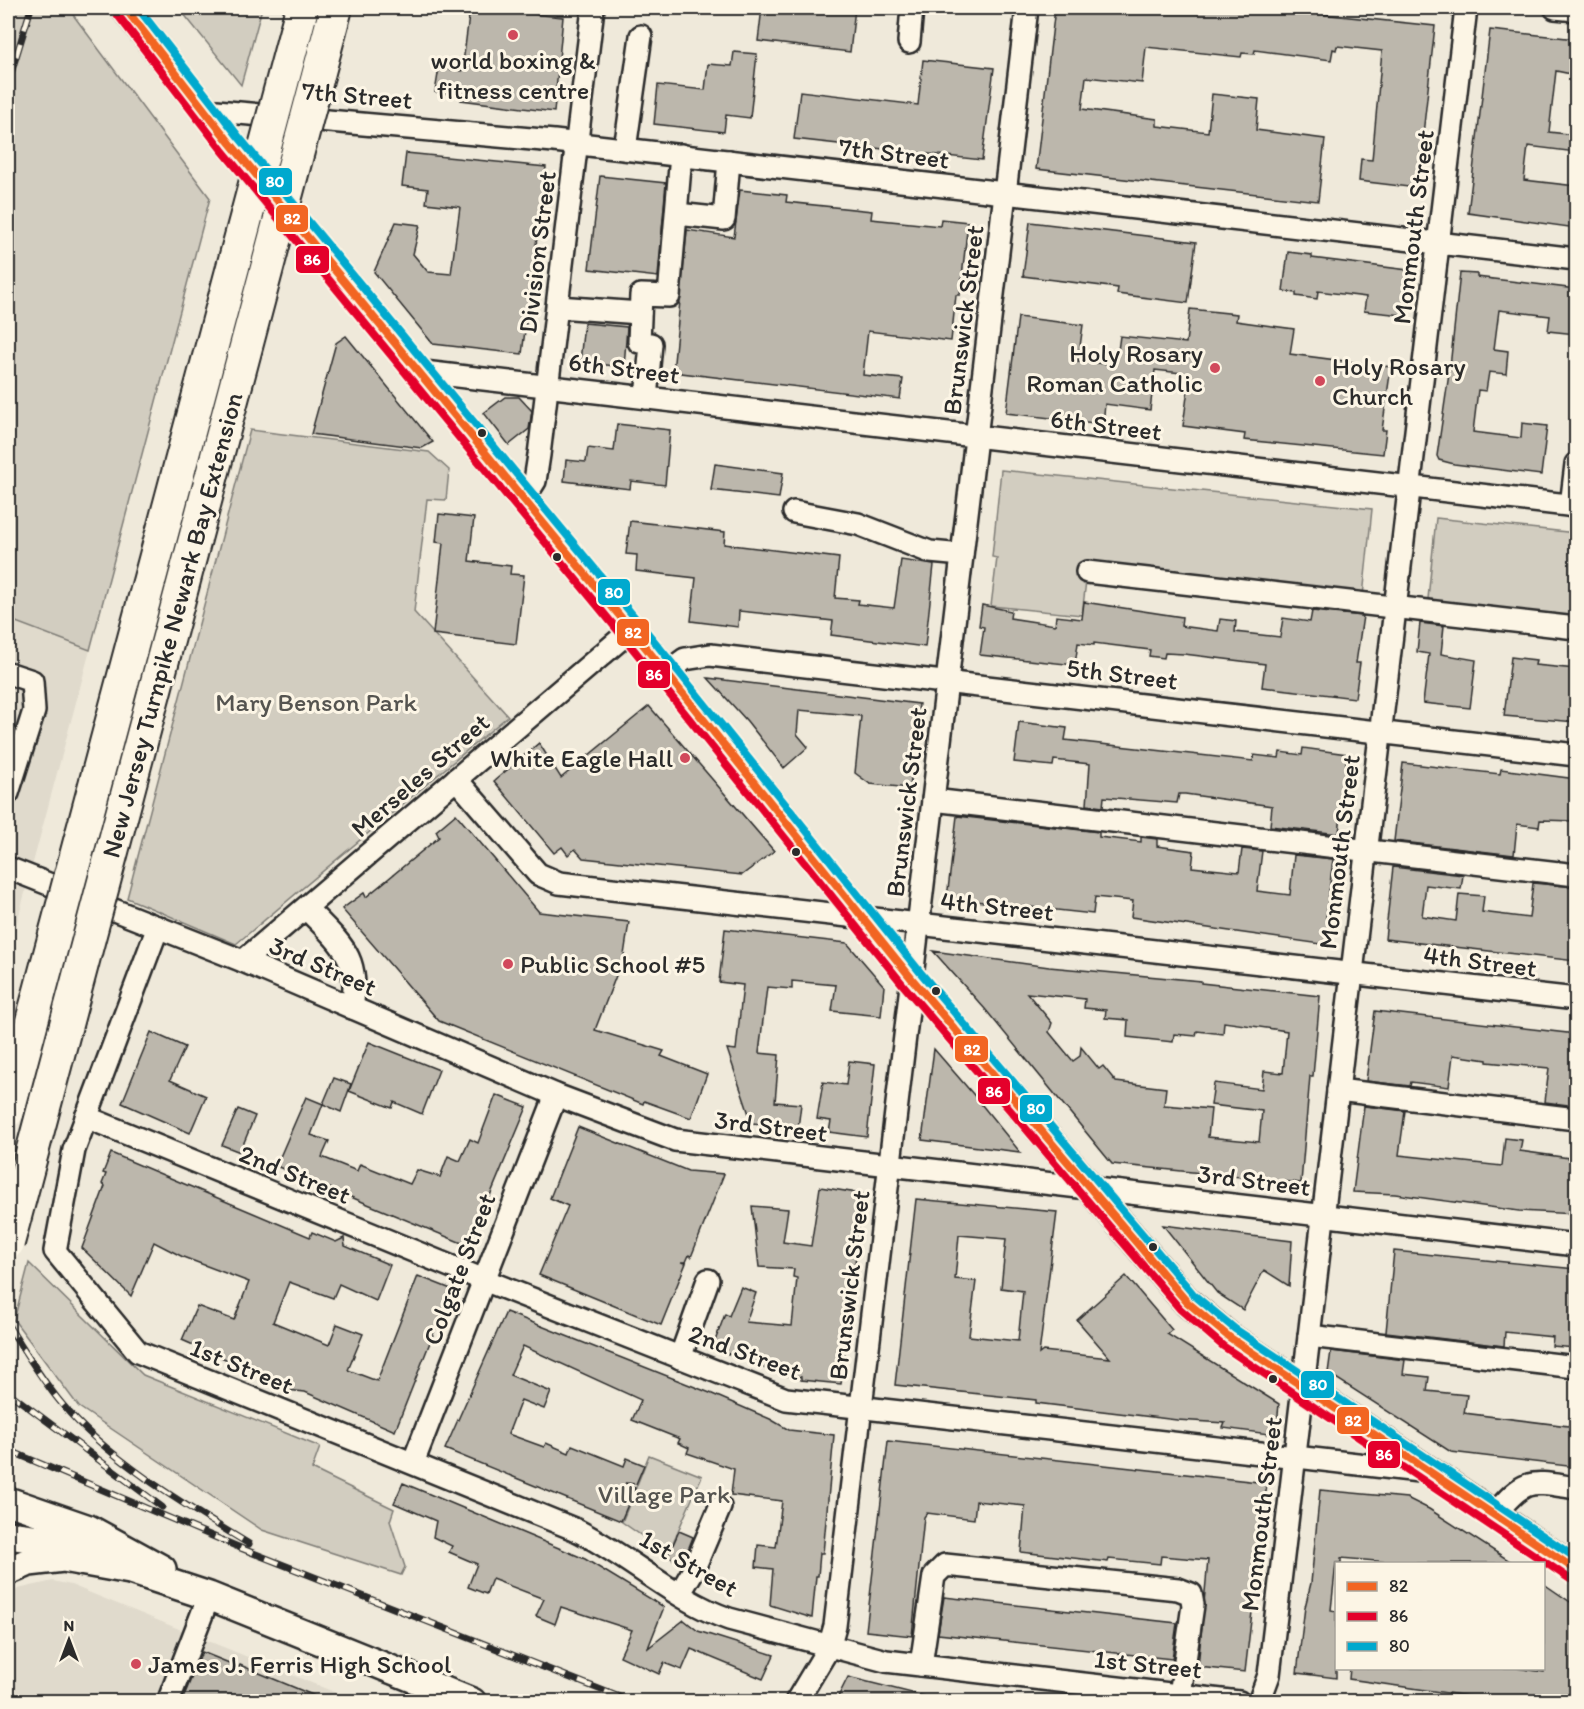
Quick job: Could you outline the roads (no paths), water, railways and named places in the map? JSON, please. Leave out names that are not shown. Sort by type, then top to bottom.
[{"type":"highway","name":"New Jersey Turnpike Newark Bay Extension","points":[[8,1111],[302,8]]},
{"type":"highway","name":"New Jersey Turnpike Newark Bay Extension","points":[[8,1243],[336,8]]},
{"type":"main road","points":[[125,8],[415,371],[631,630],[912,979],[1187,1302],[1208,1321],[1576,1570]]},
{"type":"main road","points":[[8,1501],[89,1529],[209,1596]]},
{"type":"main road","points":[[8,1534],[91,1545],[168,1572]]},
{"type":"main road","points":[[8,1571],[45,1559],[84,1560],[130,1570],[209,1596],[456,1699]]},
{"type":"street","name":"Division Street","points":[[523,500],[535,481],[593,8]]},
{"type":"street","points":[[909,42],[912,8]]},
{"type":"street","name":"Brunswick Street","points":[[796,1701],[829,1647],[835,1626],[1026,8]]},
{"type":"street","name":"Monmouth Street","points":[[1258,1701],[1269,1675],[1466,8]]},
{"type":"street","points":[[1555,8],[1576,10]]},
{"type":"street","points":[[625,149],[641,36]]},
{"type":"street","name":"7th Street","points":[[205,110],[577,143],[1576,259]]},
{"type":"street","points":[[646,398],[651,344],[639,342],[641,295],[669,296],[681,155]]},
{"type":"street","points":[[677,214],[724,219],[729,161]]},
{"type":"street","points":[[558,308],[640,313]]},
{"type":"street","name":"6th Street","points":[[415,371],[1574,506]]},
{"type":"street","points":[[1574,506],[1576,464]]},
{"type":"street","points":[[794,512],[858,524],[930,552],[962,555]]},
{"type":"street","points":[[1087,572],[1576,628]]},
{"type":"street","name":"Merseles Street","points":[[243,961],[631,630]]},
{"type":"street","name":"5th Street","points":[[666,673],[685,659],[710,655],[1576,755]]},
{"type":"street","points":[[8,673],[32,681],[34,711],[8,793]]},
{"type":"street","name":"4th Street","points":[[456,779],[538,874],[559,883],[1576,999]]},
{"type":"street","points":[[933,800],[1576,875]]},
{"type":"street","name":"3rd Street","points":[[8,868],[243,961],[556,1095],[675,1140],[1576,1245]]},
{"type":"street","points":[[306,908],[346,952],[355,969],[356,985],[352,1008]]},
{"type":"street","points":[[86,1118],[158,927]]},
{"type":"street","points":[[1338,1090],[1576,1119]]},
{"type":"street","name":"Colgate Street","points":[[413,1463],[556,1095]]},
{"type":"street","name":"1st Street","points":[[86,1118],[74,1150],[55,1251],[138,1352],[589,1536],[717,1615],[886,1661],[1139,1696],[1180,1695],[1239,1701]]},
{"type":"street","name":"2nd Street","points":[[86,1118],[484,1280],[786,1399],[1429,1472]]},
{"type":"street","points":[[680,1358],[708,1280]]},
{"type":"street","points":[[1309,1336],[1576,1367]]},
{"type":"street","points":[[1494,1515],[1515,1490],[1526,1485],[1536,1482],[1576,1488]]},
{"type":"street","points":[[680,1593],[693,1571],[720,1507]]},
{"type":"street","points":[[921,1665],[934,1576],[945,1565],[1178,1589],[1191,1594],[1193,1605],[1180,1695]]},
{"type":"street","points":[[168,1701],[209,1596]]},
{"type":"railway","points":[[8,83],[31,8]]},
{"type":"railway","points":[[8,1325],[62,1404],[102,1444],[150,1481],[249,1544]]},
{"type":"railway","points":[[8,1392],[162,1507]]},
{"type":"railway","points":[[8,1450],[243,1549],[632,1702]]},
{"type":"place","name":"world boxing & fitness centre","points":[[513,35]]},
{"type":"place","name":"Holy Rosary Roman Catholic","points":[[1215,368]]},
{"type":"place","name":"Holy Rosary Church","points":[[1320,381]]},
{"type":"place","name":"White Eagle Hall","points":[[685,758]]},
{"type":"place","name":"Public School #5","points":[[508,964]]},
{"type":"place","name":"James J. Ferris High School","points":[[136,1664]]},
{"type":"park label","name":"Mary Benson Park","points":[[316,702]]},
{"type":"park label","name":"Village Park","points":[[664,1494]]}]
